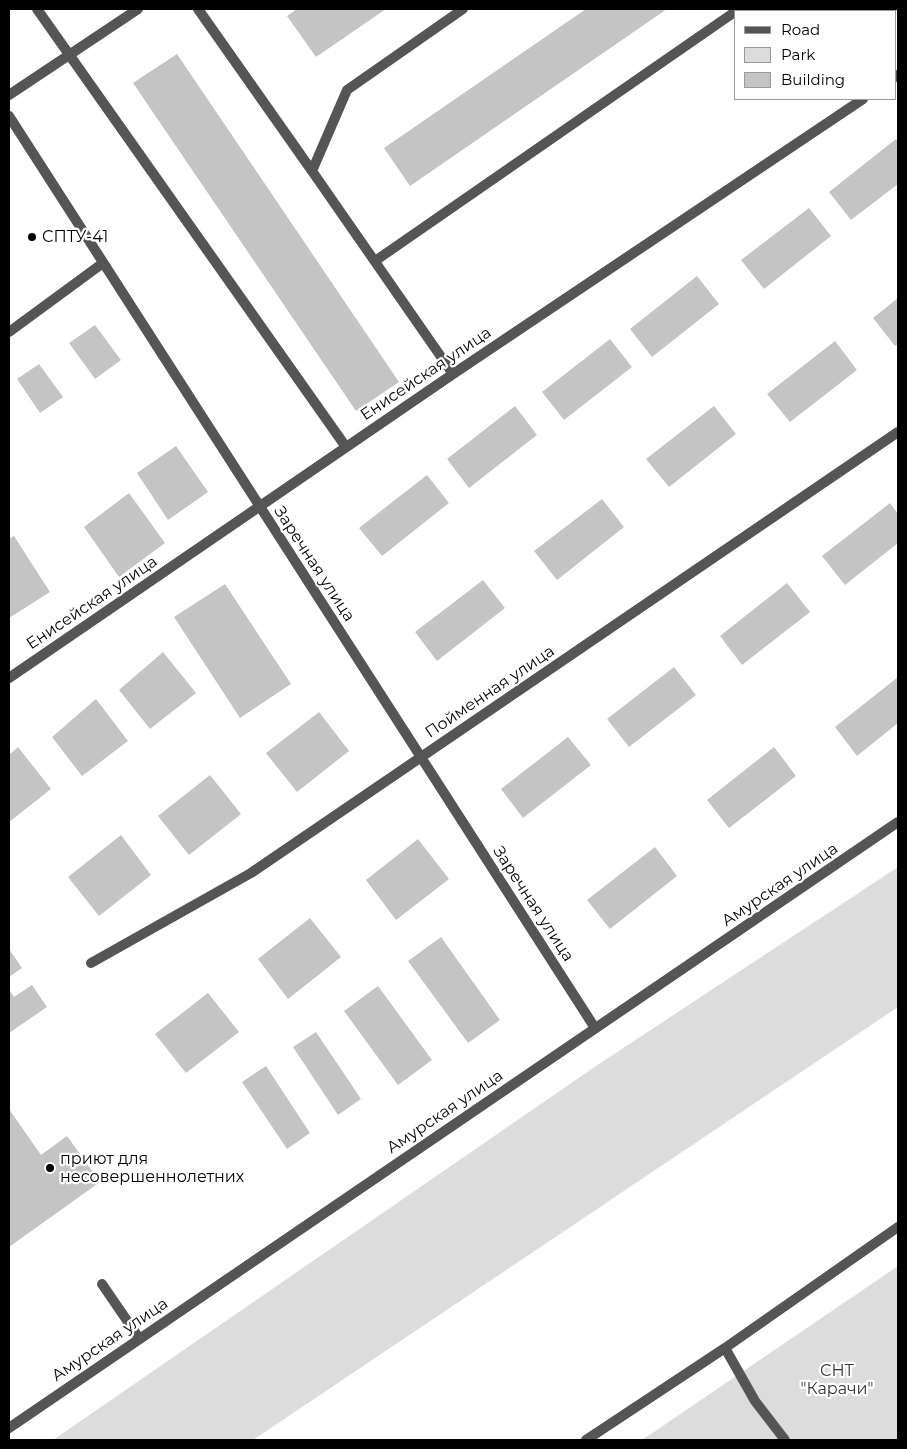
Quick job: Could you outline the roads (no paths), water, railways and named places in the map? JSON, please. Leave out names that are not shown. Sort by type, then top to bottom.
[{"type":"street","points":[[37,9],[346,447]]},
{"type":"street","points":[[9,95],[138,9]]},
{"type":"street","points":[[198,9],[454,374]]},
{"type":"street","points":[[312,171],[348,90],[463,9]]},
{"type":"street","points":[[375,261],[734,12]]},
{"type":"street","name":"Енисейская улица","points":[[9,678],[346,447],[862,100]]},
{"type":"street","name":"Заречная улица","points":[[9,116],[595,1028]]},
{"type":"street","points":[[9,332],[103,263]]},
{"type":"street","name":"Пойменная улица","points":[[91,964],[251,873],[898,432]]},
{"type":"street","name":"Амурская улица","points":[[9,1428],[898,822]]},
{"type":"street","points":[[586,1440],[725,1348],[898,1227]]},
{"type":"street","points":[[102,1284],[139,1338]]},
{"type":"street","points":[[725,1348],[755,1401],[786,1440]]},
{"type":"place","name":"СПТУ-41","points":[[32,237]]},
{"type":"place","name":"приют для несовершеннолетних","points":[[50,1168]]},
{"type":"park label","name":"СНТ \"Карачи\"","points":[[837,1380]]}]
